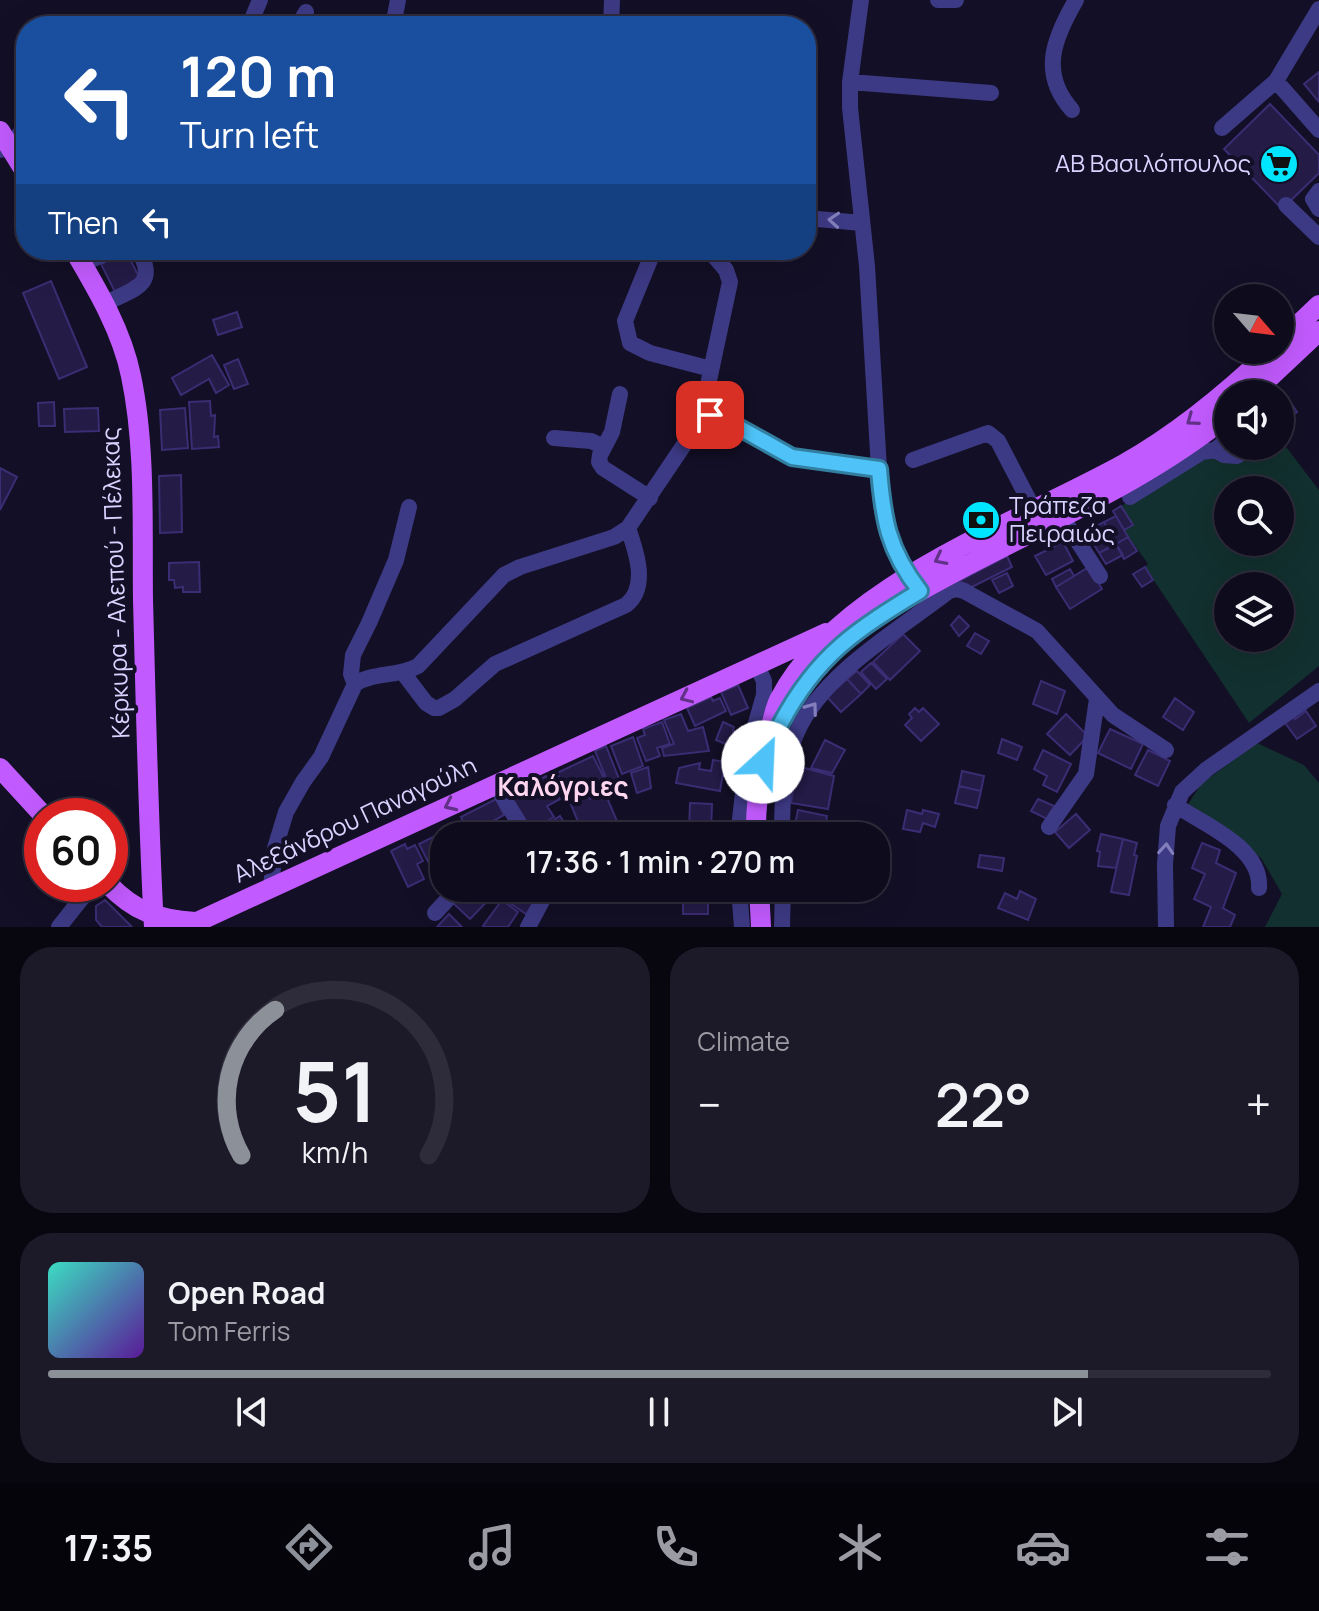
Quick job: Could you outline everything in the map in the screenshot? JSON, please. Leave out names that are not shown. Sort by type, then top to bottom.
[{"type":"main road","points":[[3,142],[16,160]]},
{"type":"main road","name":"Κέρκυρα - Αλεπού - Πέλεκας","points":[[80,260],[104,304],[126,357],[136,406],[142,499],[154,921]]},
{"type":"main road","points":[[1294,329],[1319,305]]},
{"type":"main road","points":[[1267,380],[1319,331]]},
{"type":"main road","points":[[757,822],[759,779],[769,728],[780,699],[808,658],[837,627],[1034,510],[1124,464],[1180,429],[1257,364]]},
{"type":"main road","points":[[768,743],[794,698],[824,660],[914,584],[946,584],[1062,517],[1154,475],[1214,435]]},
{"type":"main road","name":"Αλεξάνδρου Παναγούλη","points":[[154,921],[190,924],[837,627]]},
{"type":"main road","points":[[0,768],[28,798]]},
{"type":"main road","points":[[128,902],[154,921]]},
{"type":"main road","points":[[760,902],[761,927]]},
{"type":"street","points":[[861,0],[850,82],[850,108],[862,223],[879,469],[886,532],[914,584]]},
{"type":"street","points":[[938,0],[956,0]]},
{"type":"street","points":[[1072,110],[1058,91],[1052,61],[1059,31],[1076,0]]},
{"type":"street","points":[[1222,128],[1276,81],[1319,9]]},
{"type":"street","points":[[1276,81],[1319,130]]},
{"type":"street","points":[[850,82],[991,93]]},
{"type":"street","points":[[1319,191],[1313,199],[1319,209]]},
{"type":"street","points":[[1286,205],[1319,237]]},
{"type":"street","points":[[816,219],[862,223]]},
{"type":"street","points":[[104,304],[146,278],[147,269],[143,260]]},
{"type":"street","points":[[650,260],[625,321],[630,343],[650,353],[711,369]]},
{"type":"street","points":[[710,415],[705,399],[730,282],[726,270],[718,260]]},
{"type":"street","points":[[620,394],[612,432],[599,458],[600,466],[650,498]]},
{"type":"street","points":[[710,415],[731,423],[792,457],[879,469]]},
{"type":"street","points":[[271,887],[275,848],[286,812],[321,757],[355,684],[362,679],[404,674],[429,657],[504,575],[614,537],[628,528],[696,427],[710,415]]},
{"type":"street","points":[[913,460],[988,433],[998,441],[1034,510]]},
{"type":"street","points":[[554,438],[591,441],[604,447]]},
{"type":"street","points":[[1130,497],[1154,475],[1202,452],[1214,450]]},
{"type":"street","points":[[355,684],[351,674],[353,655],[396,560],[409,507]]},
{"type":"street","points":[[1062,517],[1100,576]]},
{"type":"street","points":[[404,674],[426,703],[439,708],[455,699],[495,664],[626,605],[634,598],[639,583],[628,528]]},
{"type":"street","points":[[782,822],[790,754],[796,734],[809,711],[847,670],[946,584],[1037,631],[1097,699],[1130,728],[1166,750]]},
{"type":"street","points":[[740,822],[748,751],[764,695],[764,681],[757,666]]},
{"type":"street","points":[[1166,927],[1165,864],[1168,826],[1175,805],[1192,780],[1313,694],[1319,677]]},
{"type":"street","points":[[1049,827],[1086,774],[1097,699]]},
{"type":"street","points":[[495,784],[518,822]]},
{"type":"street","points":[[1175,805],[1234,843],[1250,858],[1258,870],[1259,888]]},
{"type":"street","points":[[59,927],[79,902]]},
{"type":"street","points":[[435,913],[445,902]]},
{"type":"street","points":[[528,927],[541,902]]},
{"type":"street","points":[[740,902],[742,927]]},
{"type":"street","points":[[782,927],[783,902]]},
{"type":"green space","points":[[1214,454],[1214,460],[1294,460],[1294,457],[1319,490],[1319,666],[1249,723],[1145,567],[1148,564],[1124,530],[1133,525],[1121,506]]},
{"type":"green space","points":[[1257,743],[1304,765],[1319,783],[1319,927],[1265,927],[1282,894],[1261,858],[1187,806],[1201,784]]},
{"type":"building","points":[[1319,72],[1319,102],[1304,84]]},
{"type":"building","name":"ΑΒ Βασιλόπουλος","points":[[1270,104],[1319,155],[1319,173],[1282,209],[1224,149]]},
{"type":"building","points":[[109,260],[130,260],[140,279],[115,292],[101,264]]},
{"type":"building","points":[[51,281],[87,367],[59,379],[23,293]]},
{"type":"building","points":[[237,312],[242,327],[218,335],[213,320]]},
{"type":"building","points":[[212,355],[229,385],[216,393],[209,379],[181,395],[172,378]]},
{"type":"building","points":[[238,359],[248,384],[234,389],[224,365]]},
{"type":"building","points":[[210,401],[211,416],[215,415],[214,437],[218,436],[219,447],[192,449],[189,402]]},
{"type":"building","points":[[54,402],[55,426],[39,426],[38,403]]},
{"type":"building","points":[[98,408],[99,431],[65,432],[64,409]]},
{"type":"building","points":[[185,408],[188,448],[162,450],[160,410]]},
{"type":"building","points":[[0,468],[17,477],[0,510]]},
{"type":"building","points":[[181,475],[182,532],[160,533],[159,476]]},
{"type":"building","points":[[1121,506],[1133,525],[1124,530],[1113,511]]},
{"type":"building","points":[[1116,516],[1128,537],[1116,544],[1104,522]]},
{"type":"building","points":[[1104,522],[1116,544],[1099,553],[1086,531]]},
{"type":"building","points":[[1055,527],[1063,542],[1050,548],[1042,534]]},
{"type":"building","points":[[1128,537],[1137,551],[1124,559],[1116,544]]},
{"type":"building","points":[[1063,542],[1073,561],[1046,575],[1035,556]]},
{"type":"building","points":[[1116,544],[1123,555],[1106,564],[1099,553]]},
{"type":"building","points":[[1007,556],[1012,567],[972,587],[959,581]]},
{"type":"building","points":[[199,562],[200,592],[183,592],[183,587],[175,588],[174,580],[169,580],[169,563]]},
{"type":"building","points":[[1089,567],[1102,589],[1070,609],[1056,587]]},
{"type":"building","points":[[1145,567],[1153,580],[1142,587],[1133,574]]},
{"type":"building","points":[[1070,569],[1074,576],[1056,587],[1052,579]]},
{"type":"building","points":[[1007,573],[1013,586],[999,593],[992,580]]},
{"type":"building","points":[[959,616],[969,626],[959,636],[951,625]]},
{"type":"building","points":[[975,633],[989,641],[981,654],[967,646]]},
{"type":"building","points":[[903,634],[920,651],[890,680],[873,662]]},
{"type":"building","points":[[871,663],[887,679],[876,689],[861,672]]},
{"type":"building","points":[[857,671],[870,685],[861,694],[847,679]]},
{"type":"building","points":[[847,679],[861,694],[841,712],[827,697]]},
{"type":"building","points":[[1041,681],[1065,691],[1057,714],[1033,704]]},
{"type":"building","points":[[738,685],[748,708],[731,715],[721,692]]},
{"type":"building","points":[[711,697],[713,701],[720,698],[726,711],[695,726],[687,708]]},
{"type":"building","points":[[1175,698],[1194,712],[1183,730],[1163,717]]},
{"type":"building","points":[[915,708],[919,712],[923,708],[939,724],[921,741],[905,725],[912,718],[909,714]]},
{"type":"building","points":[[1306,711],[1316,726],[1297,739],[1283,720],[1292,714],[1295,719]]},
{"type":"building","points":[[681,714],[688,731],[703,727],[709,751],[664,756],[662,748],[674,744],[664,720]]},
{"type":"building","points":[[1066,714],[1088,736],[1070,755],[1047,734]]},
{"type":"building","points":[[662,722],[670,744],[657,748],[660,756],[646,761],[637,738],[645,735],[643,729]]},
{"type":"building","points":[[723,722],[734,727],[733,731],[738,733],[732,747],[716,740]]},
{"type":"building","points":[[1110,729],[1143,744],[1131,769],[1098,753]]},
{"type":"building","points":[[633,737],[643,766],[622,774],[611,746]]},
{"type":"building","points":[[1002,739],[1022,747],[1017,760],[998,753]]},
{"type":"building","points":[[825,740],[845,750],[832,773],[811,768]]},
{"type":"building","points":[[606,746],[621,784],[610,788],[595,751]]},
{"type":"building","points":[[1043,750],[1071,764],[1057,792],[1043,785],[1047,776],[1034,769]]},
{"type":"building","points":[[1148,750],[1170,761],[1158,786],[1135,775]]},
{"type":"building","points":[[593,756],[605,780],[569,797],[557,773]]},
{"type":"building","points":[[713,760],[725,762],[720,791],[676,783],[679,768],[700,763],[699,769],[711,771]]},
{"type":"building","points":[[797,766],[834,776],[828,809],[791,803]]},
{"type":"building","points":[[648,767],[651,788],[637,793],[631,773]]},
{"type":"building","points":[[962,771],[984,776],[981,791],[959,786]]},
{"type":"building","points":[[546,776],[560,799],[547,806],[554,817],[545,822],[523,822],[511,796]]},
{"type":"building","points":[[959,786],[981,791],[977,808],[955,803]]},
{"type":"building","points":[[587,792],[590,799],[605,793],[617,822],[578,822],[569,800]]},
{"type":"building","points":[[496,799],[504,815],[491,822],[463,822],[461,817]]},
{"type":"building","points":[[1038,799],[1054,806],[1047,819],[1031,811]]},
{"type":"building","points":[[690,803],[712,804],[711,822],[689,822]]},
{"type":"building","points":[[798,810],[827,816],[826,822],[796,822]]},
{"type":"building","points":[[907,810],[939,814],[935,827],[923,823],[920,832],[903,829]]},
{"type":"building","points":[[1076,814],[1090,830],[1069,848],[1055,832]]},
{"type":"building","points":[[1101,834],[1123,839],[1116,868],[1098,866]]},
{"type":"building","points":[[430,838],[430,865],[419,844]]},
{"type":"building","points":[[1123,839],[1137,843],[1129,895],[1111,892]]},
{"type":"building","points":[[1202,843],[1220,850],[1216,863],[1236,873],[1223,908],[1235,915],[1230,927],[1203,927],[1211,907],[1194,899],[1205,874],[1192,868]]},
{"type":"building","points":[[405,844],[407,849],[415,845],[423,861],[417,864],[424,879],[408,887],[391,851]]},
{"type":"building","points":[[980,855],[1004,858],[1002,871],[978,867]]},
{"type":"building","points":[[1020,891],[1036,899],[1028,920],[998,908],[1005,893],[1017,899]]},
{"type":"building","points":[[107,902],[132,927],[102,927],[96,920],[96,906]]},
{"type":"building","points":[[454,902],[486,902],[470,919]]},
{"type":"building","points":[[501,902],[518,912],[508,927],[483,926]]},
{"type":"building","points":[[511,902],[534,902],[526,914]]},
{"type":"building","points":[[683,902],[708,902],[708,914],[683,914]]},
{"type":"building","points":[[449,914],[462,927],[437,927]]},
{"type":"place","name":"ΑΒ Βασιλόπουλος","points":[[1279,164]]},
{"type":"place","name":"Τράπεζα Πειραιώς","points":[[981,520]]},
{"type":"district","name":"Καλόγριες","points":[[563,787]]},
{"type":"route","points":[[710,415],[731,423],[792,457],[879,469],[886,532],[893,550],[920,591],[857,631],[824,660],[794,698],[768,743],[763,762]]}]
